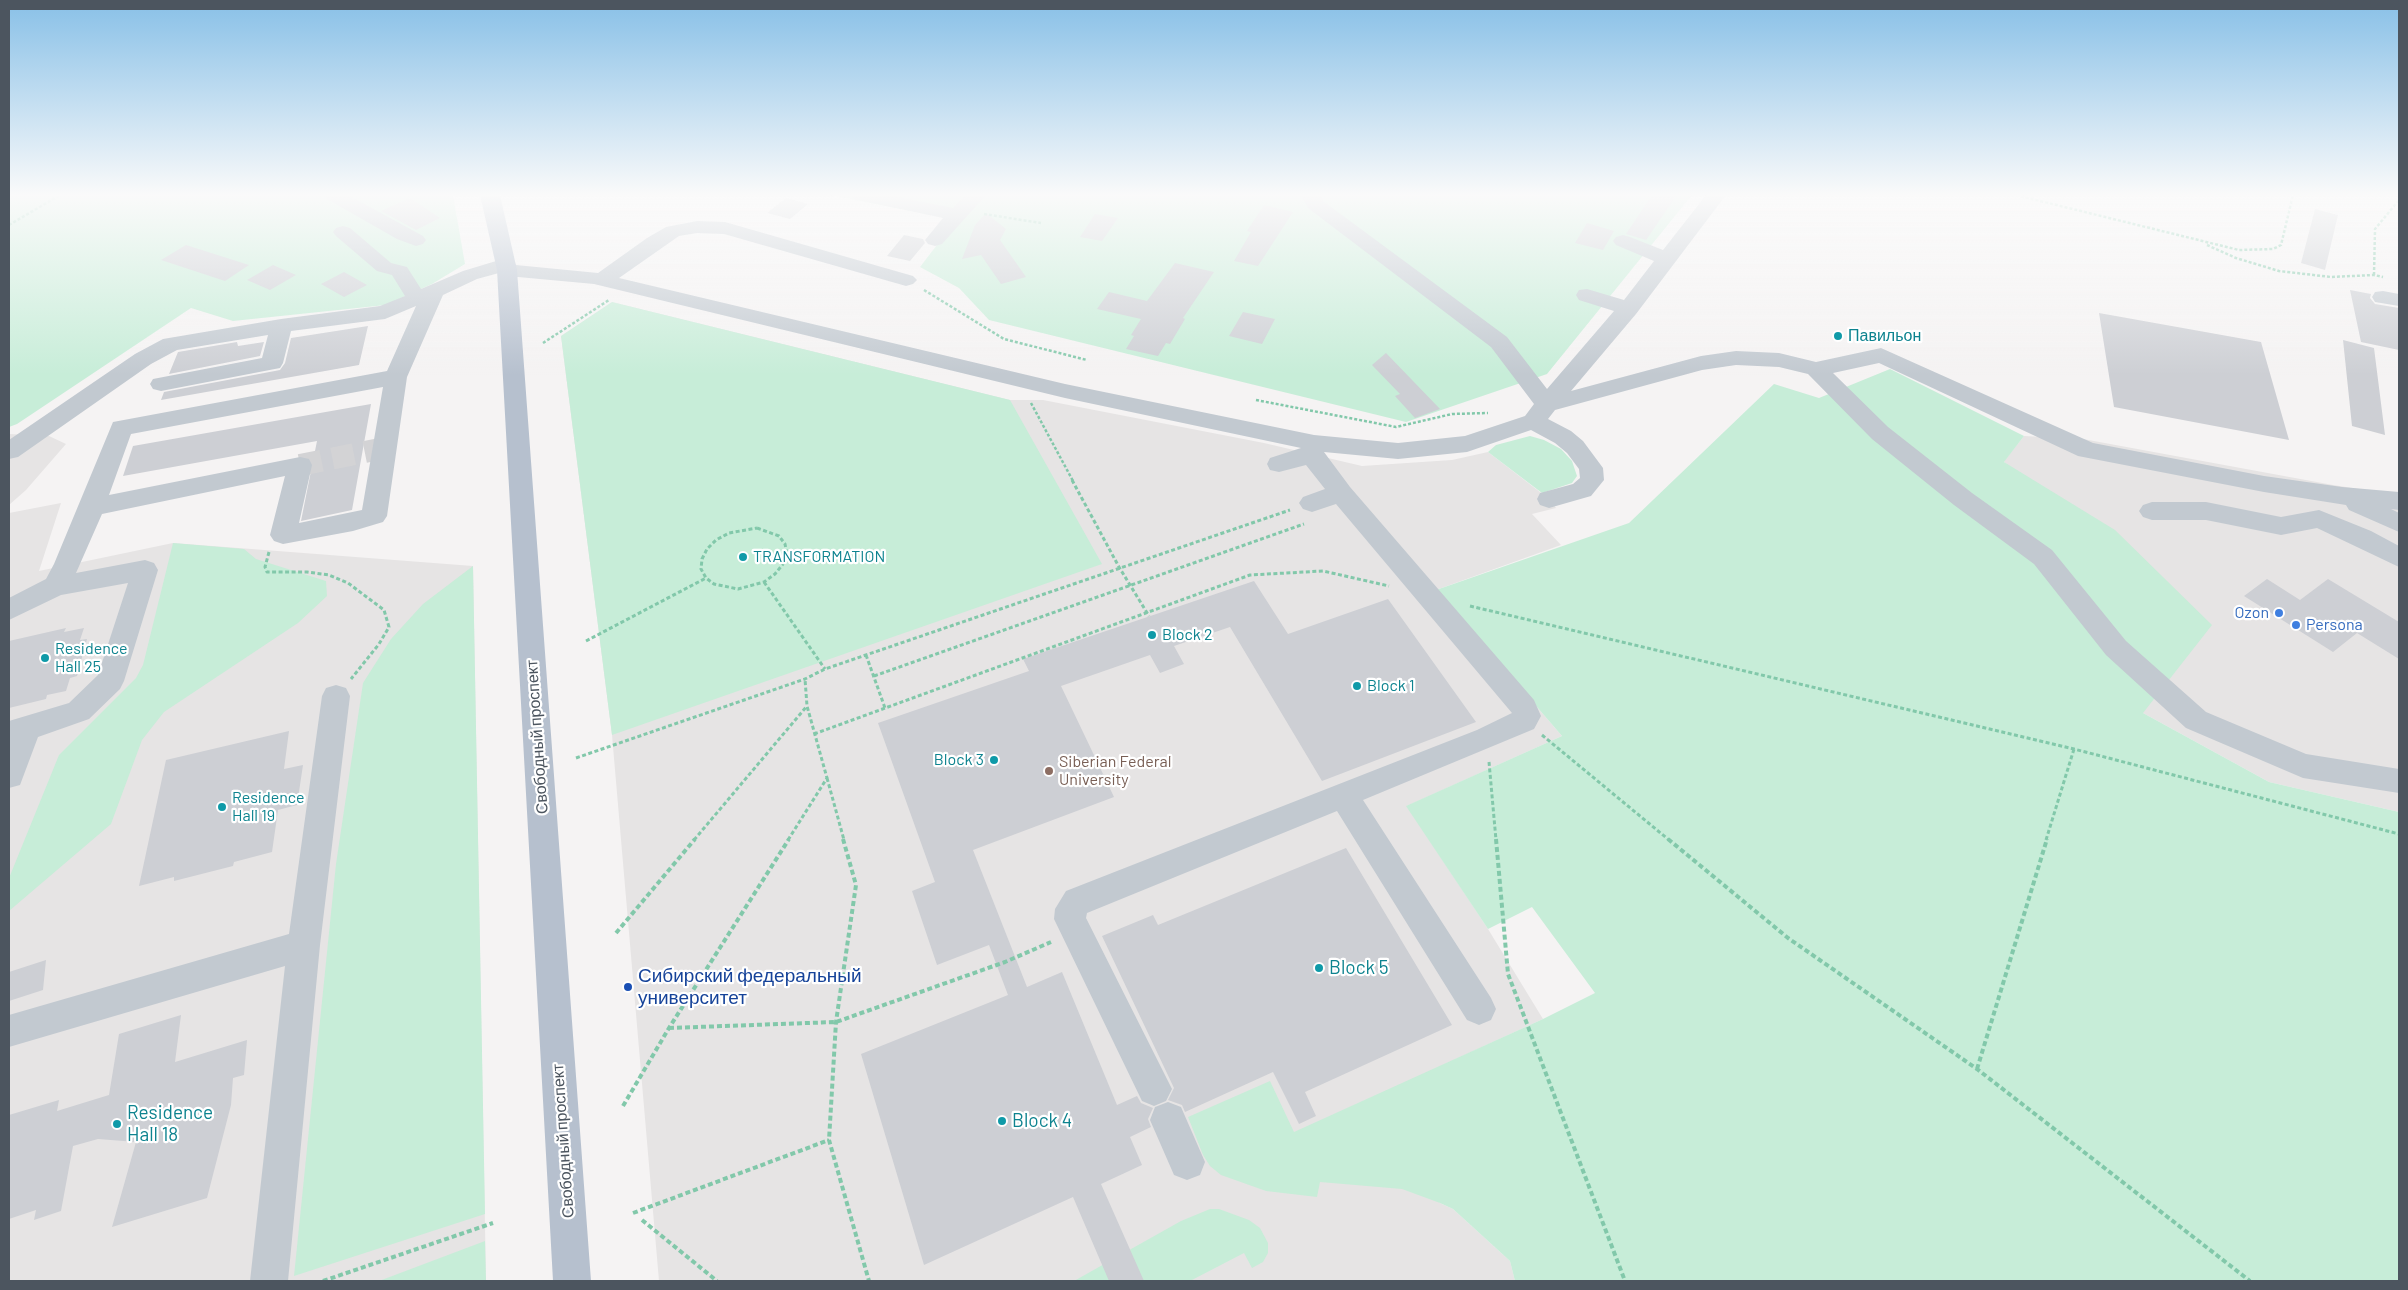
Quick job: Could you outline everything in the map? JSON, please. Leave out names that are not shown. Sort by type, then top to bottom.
[{"type":"main road","name":"Свободный проспект","points":[[503,255],[506,267],[572,1281]]},
{"type":"lane","points":[[371,255],[384,267],[400,271],[425,294]]},
{"type":"lane","points":[[609,288],[641,255]]},
{"type":"lane","points":[[820,255],[906,280]]},
{"type":"lane","points":[[1383,255],[1499,342],[1540,413],[1570,436],[1574,447],[1591,468],[1592,480],[1582,490],[1549,499]]},
{"type":"lane","points":[[1658,255],[1665,258]]},
{"type":"lane","points":[[1540,413],[1628,309],[1667,255]]},
{"type":"lane","points":[[9,451],[148,350],[171,344],[281,326],[385,312],[470,275],[506,267],[609,288],[1070,398],[1313,449],[1353,448],[1398,451],[1467,444],[1540,413],[1701,363],[1736,358],[1779,360],[1816,370],[1881,355],[2087,450],[2342,496],[2399,501]]},
{"type":"lane","points":[[92,506],[300,465],[283,535],[353,522],[374,516],[396,377],[425,294]]},
{"type":"lane","points":[[1587,295],[1628,309]]},
{"type":"lane","points":[[161,384],[272,363],[281,326]]},
{"type":"lane","points":[[1816,370],[1880,433],[1963,499],[2043,558],[2116,648],[2196,720],[2303,766],[2399,781]]},
{"type":"lane","points":[[9,610],[55,586],[67,565],[92,506],[121,428],[396,377]]},
{"type":"lane","points":[[1279,464],[1313,449]]},
{"type":"lane","points":[[1188,1162],[1070,920],[1071,909],[1077,901],[1487,738],[1524,721],[1527,716],[1524,708],[1430,596],[1313,449]]},
{"type":"lane","points":[[2342,496],[2399,523]]},
{"type":"lane","points":[[1309,513],[1354,501]]},
{"type":"lane","points":[[2152,511],[2206,511],[2281,526],[2319,519],[2362,537],[2399,558]]},
{"type":"lane","points":[[9,597],[55,586],[145,570],[110,681],[79,711],[17,731],[9,776]]},
{"type":"lane","points":[[269,1281],[304,945],[336,696]]},
{"type":"lane","points":[[1343,794],[1479,1009]]},
{"type":"lane","points":[[9,1031],[304,945]]},
{"type":"path","points":[[2230,255],[2279,271],[2331,277],[2374,275]]},
{"type":"path","points":[[2374,255],[2374,275],[2391,292]]},
{"type":"path","points":[[906,280],[1004,338],[1087,360]]},
{"type":"path","points":[[543,343],[609,288]]},
{"type":"path","points":[[1030,400],[1119,567],[1149,616]]},
{"type":"path","points":[[1256,400],[1396,427],[1452,414],[1540,413]]},
{"type":"path","points":[[576,758],[1119,567],[1309,513]]},
{"type":"path","points":[[874,676],[1131,586],[1309,513]]},
{"type":"path","points":[[742,529],[770,530],[780,536],[785,544],[787,554],[783,564],[775,574],[764,582],[751,587],[731,588],[714,584],[706,578],[701,569],[702,559],[707,549],[716,540],[729,533],[742,529]]},
{"type":"path","points":[[283,535],[270,551],[265,566],[267,572],[308,572],[329,575],[348,583],[384,610],[389,627],[379,644],[336,696]]},
{"type":"path","points":[[814,734],[1250,575],[1323,571],[2074,748],[2399,834]]},
{"type":"path","points":[[586,642],[706,578]]},
{"type":"path","points":[[764,582],[825,669]]},
{"type":"path","points":[[866,655],[885,708]]},
{"type":"path","points":[[805,679],[807,706],[856,886],[836,1022],[829,1140],[869,1281]]},
{"type":"path","points":[[616,933],[807,706]]},
{"type":"path","points":[[1524,721],[1788,938],[1977,1069],[2250,1281]]},
{"type":"path","points":[[1487,738],[1508,974],[1625,1281]]},
{"type":"path","points":[[1977,1069],[2074,748]]},
{"type":"path","points":[[623,1106],[669,1028],[826,778]]},
{"type":"path","points":[[669,1028],[836,1022],[1005,962],[1052,942],[1070,920]]},
{"type":"path","points":[[633,1213],[829,1140]]},
{"type":"path","points":[[642,1220],[717,1281]]},
{"type":"path","points":[[323,1281],[493,1223]]},
{"type":"shaded area","name":"Siberian Federal University","points":[[612,302],[1010,400],[1043,400],[1264,443],[1362,466],[1452,460],[1488,452],[1549,499],[1556,508],[1532,514],[1561,545],[1436,590],[1562,736],[1407,806],[1488,929],[1543,1019],[1352,1107],[1440,1203],[1453,1209],[1510,1261],[1515,1281],[659,1281],[612,735],[561,336]]},
{"type":"shaded area","points":[[9,434],[49,436],[66,444],[26,490],[9,505]]},
{"type":"shaded area","points":[[2024,436],[2083,439],[2391,494],[2399,507],[2399,812],[2269,782],[2143,713],[2004,461]]},
{"type":"shaded area","points":[[61,503],[39,571],[173,543],[473,566],[486,1281],[9,1281],[9,513]]},
{"type":"green space","points":[[9,255],[463,255],[465,264],[432,284],[386,305],[233,321],[191,308],[17,424],[9,427]]},
{"type":"green space","points":[[929,255],[1643,255],[1547,374],[1406,422],[989,320],[959,288],[920,267]]},
{"type":"green space","points":[[612,302],[1010,400],[1102,564],[612,735],[561,336]]},
{"type":"green space","points":[[1890,369],[2024,436],[2004,462],[2115,530],[2212,625],[2143,713],[2269,782],[2399,812],[2399,1281],[1515,1281],[1510,1261],[1453,1209],[1440,1203],[1402,1189],[1320,1182],[1317,1197],[1266,1191],[1221,1175],[1210,1166],[1203,1155],[1188,1117],[1270,1081],[1294,1132],[1543,1019],[1595,993],[1532,907],[1488,929],[1406,806],[1562,736],[1436,590],[1629,523],[1774,384],[1819,398]]},
{"type":"green space","points":[[1530,436],[1544,440],[1561,449],[1572,461],[1577,476],[1572,483],[1542,493],[1488,452],[1496,445]]},
{"type":"green space","points":[[173,543],[244,549],[256,559],[326,581],[327,596],[298,623],[164,712],[142,740],[111,824],[9,911],[9,878],[59,755],[136,678],[143,665]]},
{"type":"green space","points":[[473,566],[485,1214],[294,1276],[336,864],[363,683],[391,639],[423,604]]},
{"type":"green space","points":[[1210,1209],[1219,1209],[1249,1220],[1260,1228],[1268,1243],[1268,1253],[1263,1262],[1252,1268],[1244,1253],[1190,1281],[1074,1281],[1181,1221]]},
{"type":"green space","points":[[485,1241],[486,1281],[379,1281]]},
{"type":"building","points":[[169,255],[218,255],[249,265],[225,281],[161,260]]},
{"type":"building","points":[[888,255],[915,255],[910,261]]},
{"type":"building","points":[[963,255],[980,255],[962,259]]},
{"type":"building","points":[[981,255],[1011,255],[1026,277],[1001,284]]},
{"type":"building","points":[[1237,255],[1265,255],[1258,266],[1234,261]]},
{"type":"building","points":[[2303,255],[2328,255],[2325,270],[2301,263]]},
{"type":"building","points":[[1175,263],[1214,272],[1183,318],[1185,319],[1170,344],[1166,343],[1158,356],[1126,349],[1134,336],[1131,335],[1141,319],[1097,309],[1109,292],[1147,301]]},
{"type":"building","points":[[273,265],[296,275],[270,290],[247,280]]},
{"type":"building","points":[[344,272],[367,285],[344,297],[321,284]]},
{"type":"building","points":[[2350,290],[2371,294],[2370,298],[2375,304],[2399,308],[2399,350],[2361,342]]},
{"type":"building","points":[[1243,312],[1275,319],[1262,344],[1229,336]]},
{"type":"building","points":[[2099,313],[2261,342],[2289,440],[2114,407]]},
{"type":"building","points":[[368,326],[359,365],[161,400],[164,392],[280,370],[285,363],[291,338]]},
{"type":"building","points":[[2343,340],[2374,348],[2385,435],[2352,426]]},
{"type":"building","points":[[237,342],[238,346],[264,342],[260,356],[169,374],[178,352]]},
{"type":"building","points":[[1386,353],[1440,409],[1415,418],[1395,396],[1400,394],[1372,365]]},
{"type":"building","points":[[371,404],[352,510],[301,521],[317,441],[123,476],[133,446]]},
{"type":"building","points":[[2267,579],[2300,600],[2328,579],[2399,622],[2399,659],[2357,633],[2333,652],[2244,596]]},
{"type":"building","points":[[1254,581],[1288,634],[1388,599],[1476,722],[1322,781],[1230,627],[1174,646],[1184,664],[1160,673],[1150,655],[1061,686],[1114,797],[973,850],[1027,987],[1062,972],[1117,1105],[1137,1096],[1141,1103],[1153,1108],[1148,1119],[1151,1127],[1130,1137],[1142,1165],[1101,1184],[1144,1281],[1109,1281],[1073,1197],[924,1265],[861,1054],[1008,995],[989,945],[937,965],[912,891],[935,882],[878,723],[1029,671],[1023,659]]},
{"type":"building","name":"Residence Hall 25","points":[[66,628],[64,632],[84,628],[80,640],[87,639],[77,676],[70,678],[66,691],[47,695],[46,699],[9,708],[9,641]]},
{"type":"building","name":"Residence Hall 19","points":[[289,731],[284,769],[303,765],[297,805],[278,810],[272,852],[234,862],[233,866],[174,881],[174,877],[139,886],[166,760]]},
{"type":"building","name":"Block 5","points":[[1346,848],[1452,1025],[1305,1092],[1316,1116],[1299,1124],[1273,1072],[1185,1112],[1182,1105],[1168,1100],[1174,1088],[1102,936],[1153,915],[1158,925]]},
{"type":"building","points":[[46,960],[43,990],[9,1001],[9,972]]},
{"type":"building","name":"Residence Hall 18","points":[[181,1015],[175,1062],[247,1040],[244,1075],[233,1078],[231,1105],[207,1198],[112,1227],[136,1142],[98,1139],[73,1146],[61,1211],[34,1220],[36,1210],[9,1219],[9,1115],[59,1100],[57,1111],[109,1095],[119,1034]]},
{"type":"tunnel","points":[[300,465],[385,448]]},
{"type":"place","name":"Павильон","points":[[1838,336]]},
{"type":"place","name":"TRANSFORMATION","points":[[743,557]]},
{"type":"place","name":"Ozon","points":[[2279,613]]},
{"type":"place","name":"Persona","points":[[2296,625]]},
{"type":"place","name":"Block 2","points":[[1152,635]]},
{"type":"place","name":"Residence Hall 25","points":[[45,658]]},
{"type":"place","name":"Block 1","points":[[1357,686]]},
{"type":"place","name":"Block 3","points":[[994,760]]},
{"type":"place","name":"Siberian Federal University","points":[[1049,771]]},
{"type":"place","name":"Residence Hall 19","points":[[222,807]]},
{"type":"place","name":"Block 5","points":[[1319,968]]},
{"type":"place","name":"Сибирский федеральный университет","points":[[628,987]]},
{"type":"place","name":"Block 4","points":[[1002,1121]]},
{"type":"place","name":"Residence Hall 18","points":[[117,1124]]}]
